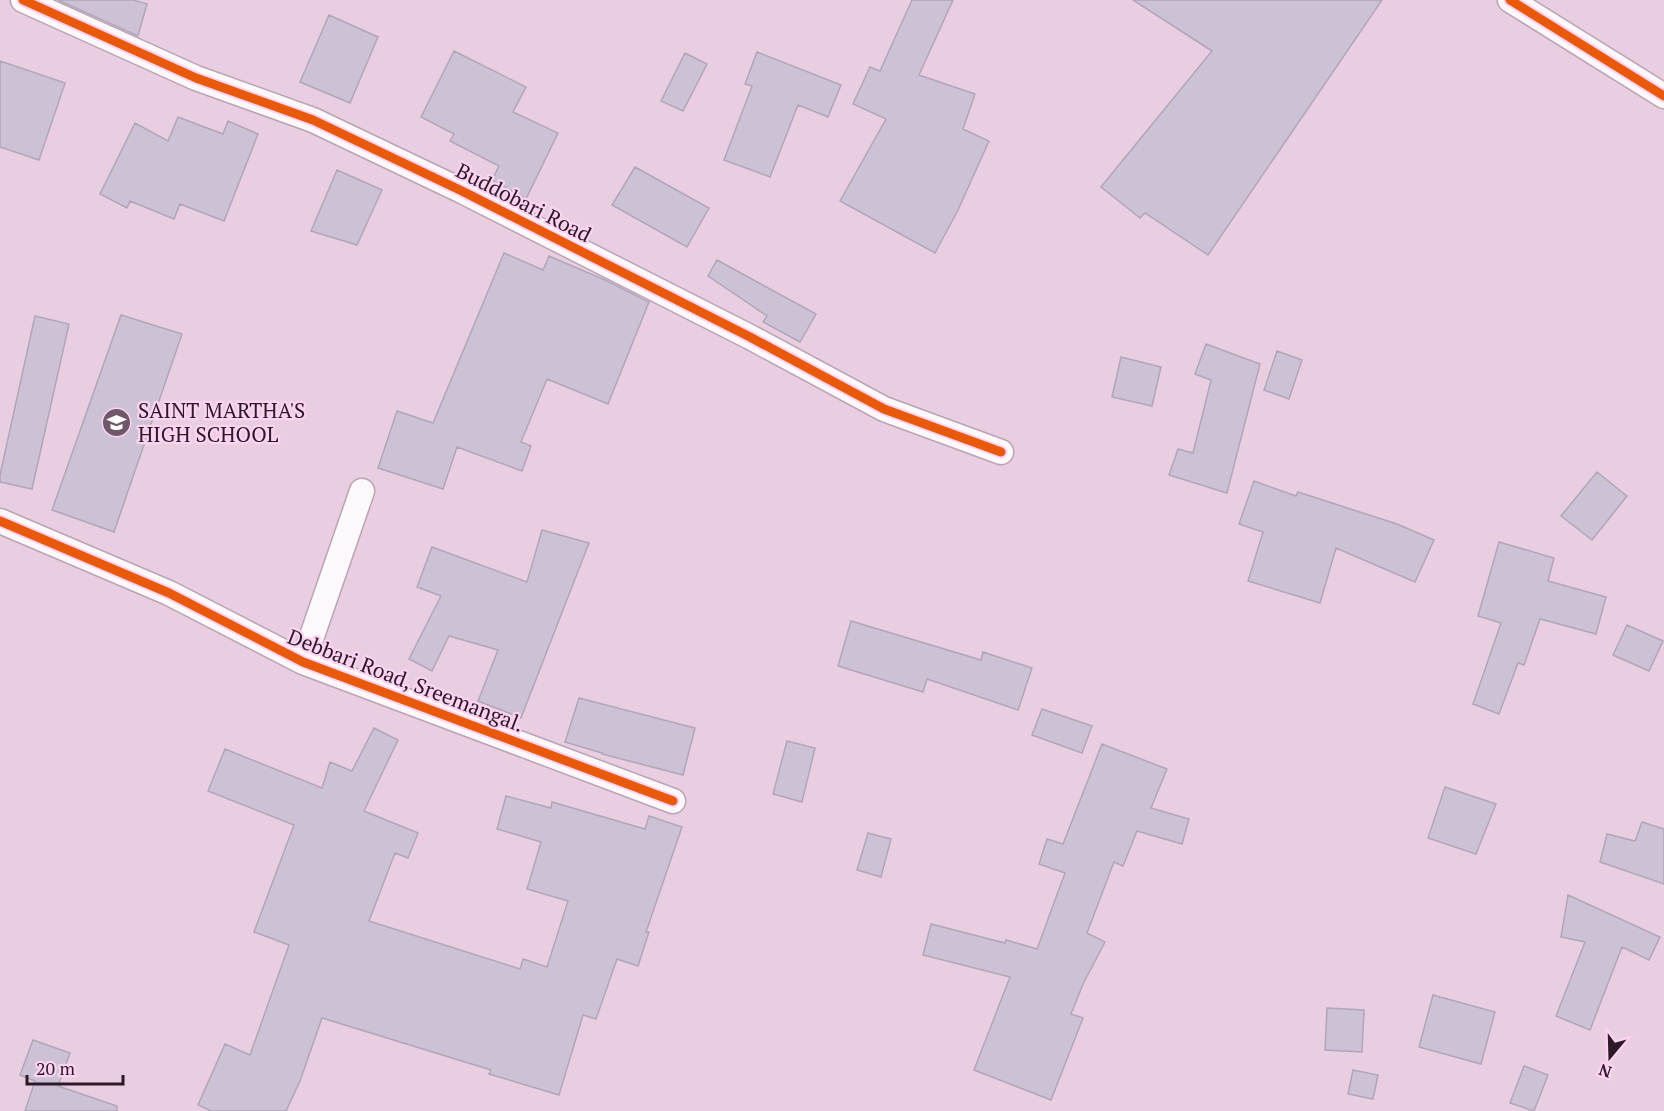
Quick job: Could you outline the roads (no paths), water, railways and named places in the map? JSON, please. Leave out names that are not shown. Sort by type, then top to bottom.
[{"type":"street","name":"Buddobari Road","points":[[22,0],[196,78],[313,120],[494,207],[750,337],[884,409],[1001,452]]},
{"type":"street","points":[[1510,0],[1664,96]]},
{"type":"street","points":[[303,662],[362,491]]},
{"type":"street","name":"Debbari Road, Sreemangal.","points":[[0,521],[169,593],[303,662],[673,801]]},
{"type":"place","name":"SAINT MARTHA'S HIGH SCHOOL","points":[[117,422]]}]
